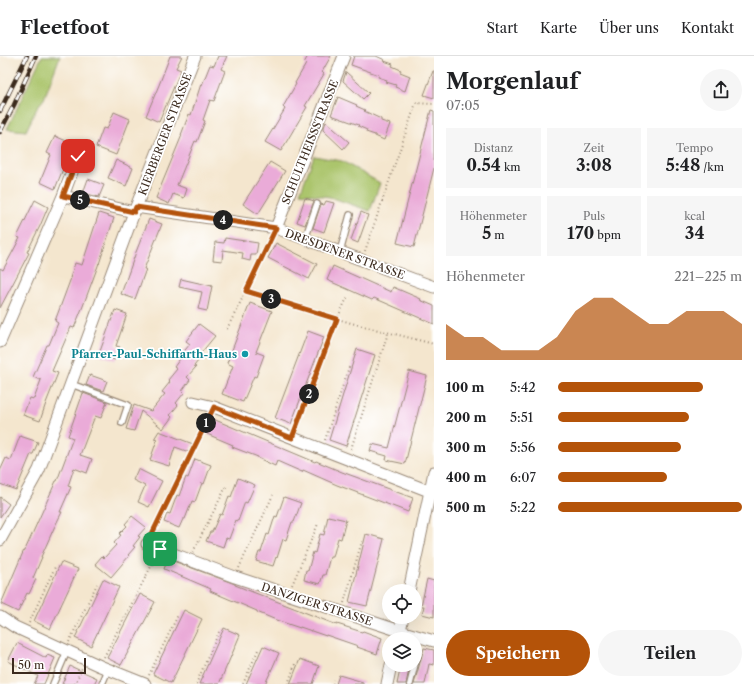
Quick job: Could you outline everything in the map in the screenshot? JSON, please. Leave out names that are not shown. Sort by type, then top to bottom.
[{"type":"street","name":"KIERBERGER STRASSE","points":[[0,540],[39,470],[135,210],[195,56]]},
{"type":"street","name":"SCHULTHEISSSTRASSE","points":[[276,228],[344,56]]},
{"type":"street","points":[[0,342],[63,196],[78,156]]},
{"type":"street","points":[[63,196],[135,210]]},
{"type":"street","name":"DRESDENER STRASSE","points":[[135,210],[276,228],[434,287]]},
{"type":"street","points":[[193,402],[214,407],[432,493]]},
{"type":"street","points":[[411,584],[432,493],[434,474]]},
{"type":"street","name":"DANZIGER STRASSE","points":[[147,544],[235,577],[341,612],[391,632]]},
{"type":"street","points":[[0,617],[66,651],[139,683]]},
{"type":"street","name":"DANZIGER STRASSE","points":[[422,639],[434,641]]},
{"type":"street","points":[[387,684],[390,672]]},
{"type":"lane","points":[[305,239],[317,204]]},
{"type":"lane","points":[[340,252],[350,215]]},
{"type":"lane","points":[[71,384],[128,405],[122,423]]},
{"type":"lane","points":[[53,684],[66,651]]},
{"type":"lane","points":[[102,684],[104,668]]},
{"type":"lane","points":[[410,684],[413,672]]},
{"type":"path","points":[[362,260],[416,103],[434,104]]},
{"type":"path","points":[[227,329],[276,228]]},
{"type":"path","points":[[246,291],[337,319],[434,344]]},
{"type":"path","points":[[292,438],[337,319],[348,296]]},
{"type":"path","points":[[348,460],[388,333]]},
{"type":"path","points":[[322,450],[349,367]]},
{"type":"path","points":[[147,544],[214,407]]},
{"type":"path","points":[[189,560],[227,485]]},
{"type":"path","points":[[235,577],[273,496]]},
{"type":"path","points":[[288,594],[318,524]]},
{"type":"path","points":[[341,612],[362,541]]},
{"type":"path","points":[[104,668],[160,549]]},
{"type":"path","points":[[25,631],[55,567]]},
{"type":"path","points":[[66,651],[97,584]]},
{"type":"path","points":[[139,683],[178,615]]},
{"type":"path","points":[[196,684],[219,632]]},
{"type":"path","points":[[243,684],[258,650]]},
{"type":"path","points":[[75,684],[85,660]]},
{"type":"path","points":[[288,684],[295,664]]},
{"type":"path","points":[[333,684],[334,680]]},
{"type":"green space","points":[[42,56],[60,56],[44,99],[38,106],[26,131],[7,129]]},
{"type":"green space","points":[[314,156],[342,161],[380,183],[370,211],[330,197],[300,193]]},
{"type":"building","points":[[170,56],[182,56],[176,68],[181,70],[159,122],[146,116]]},
{"type":"building","points":[[218,56],[227,56],[221,69],[225,71],[214,101],[210,100],[203,120],[205,121],[197,142],[195,141],[177,185],[187,189],[184,198],[173,194],[169,204],[156,198],[189,114],[191,115],[201,84],[202,85],[210,65],[214,66]]},
{"type":"building","points":[[308,56],[331,56],[322,72],[324,74],[305,106],[307,107],[281,151],[265,142],[285,109],[283,107],[306,64],[304,63]]},
{"type":"building","points":[[354,56],[376,56],[393,64],[392,66],[401,70],[400,72],[410,76],[405,91],[395,87],[396,85],[386,82],[387,80],[378,77],[379,75],[351,65]]},
{"type":"building","points":[[434,71],[434,98],[424,95]]},
{"type":"building","points":[[346,72],[369,93],[363,99],[343,81]]},
{"type":"building","points":[[338,97],[357,105],[356,106],[365,110],[364,111],[381,119],[381,121],[390,124],[384,140],[366,132],[367,130],[358,126],[359,125],[331,115]]},
{"type":"building","points":[[431,110],[434,111],[434,168],[414,247],[397,243]]},
{"type":"building","points":[[114,112],[130,119],[116,155],[96,147],[103,128],[107,129]]},
{"type":"building","points":[[326,122],[349,142],[343,149],[323,130]]},
{"type":"building","points":[[55,136],[73,144],[55,189],[40,182],[51,155],[47,153]]},
{"type":"building","points":[[116,160],[133,168],[126,186],[108,178]]},
{"type":"building","points":[[270,162],[285,171],[258,214],[243,204]]},
{"type":"building","points":[[88,179],[104,185],[99,197],[83,193]]},
{"type":"building","points":[[305,198],[314,201],[305,225],[297,222]]},
{"type":"building","points":[[35,200],[48,207],[27,252],[29,253],[0,308],[0,268],[3,270],[20,238],[17,237]]},
{"type":"building","points":[[326,201],[334,203],[324,232],[313,228],[321,204],[324,205]]},
{"type":"building","points":[[361,212],[368,215],[358,243],[351,240]]},
{"type":"building","points":[[99,213],[114,218],[83,306],[74,328],[71,327],[52,371],[58,373],[40,421],[23,415],[30,398],[34,399],[41,380],[33,377],[58,323],[55,321],[75,263],[82,265]]},
{"type":"building","points":[[149,219],[162,224],[144,269],[146,269],[135,299],[121,294]]},
{"type":"building","points":[[225,238],[258,243],[256,255],[251,255],[250,261],[242,259],[243,253],[223,250],[222,261],[213,260],[215,242],[224,243]]},
{"type":"building","points":[[276,243],[317,264],[309,279],[268,258]]},
{"type":"building","points":[[333,266],[391,292],[393,287],[434,306],[434,324],[374,298],[372,300],[327,280]]},
{"type":"building","points":[[181,279],[212,286],[207,311],[198,309],[202,292],[179,287]]},
{"type":"building","name":"Pfarrer-Paul-Schiffarth-Haus","points":[[250,303],[272,311],[256,352],[264,355],[256,377],[254,376],[243,402],[222,394],[233,366],[227,363]]},
{"type":"building","points":[[115,310],[127,314],[116,346],[120,347],[115,360],[99,354]]},
{"type":"building","points":[[199,324],[215,336],[201,353],[203,355],[194,366],[196,367],[187,377],[190,380],[182,391],[184,393],[176,403],[178,405],[170,415],[172,417],[163,429],[141,411],[134,431],[126,429],[134,405],[151,411],[165,394],[162,392],[170,382],[168,380],[177,369],[174,367],[190,344],[186,341]]},
{"type":"building","points":[[308,331],[324,337],[291,424],[275,418]]},
{"type":"building","points":[[357,349],[375,355],[346,446],[329,440]]},
{"type":"building","points":[[409,371],[427,376],[405,464],[386,460],[387,456],[370,451],[372,444],[389,448]]},
{"type":"building","points":[[90,375],[107,381],[103,391],[86,385]]},
{"type":"building","points":[[83,393],[107,402],[101,418],[95,416],[80,455],[92,459],[87,473],[74,468],[68,486],[71,487],[60,512],[62,512],[33,578],[36,579],[18,612],[1,604],[24,550],[57,481],[73,438],[68,436]]},
{"type":"building","points":[[213,419],[315,462],[316,461],[413,498],[408,512],[337,485],[303,470],[302,472],[277,461],[275,466],[258,457],[232,447],[233,445],[207,434]]},
{"type":"building","points":[[159,431],[193,444],[189,452],[175,447],[169,466],[150,460],[157,440],[154,439]]},
{"type":"building","points":[[20,436],[38,442],[33,454],[31,454],[16,490],[0,484],[0,471],[6,458],[11,460]]},
{"type":"building","points":[[195,459],[211,465],[195,502],[192,501],[185,519],[183,519],[179,528],[164,522],[167,513],[170,514],[177,495],[179,496],[186,477],[188,478]]},
{"type":"building","points":[[138,469],[162,481],[149,507],[138,502],[145,486],[133,480]]},
{"type":"building","points":[[238,478],[255,485],[247,503],[245,502],[238,521],[236,520],[229,539],[226,538],[223,547],[206,541],[220,514],[222,515]]},
{"type":"building","points":[[0,497],[9,504],[0,517]]},
{"type":"building","points":[[284,497],[301,503],[294,522],[292,522],[286,540],[283,539],[273,566],[256,561],[259,552],[261,552],[267,534],[269,535],[275,516],[277,517]]},
{"type":"building","points":[[132,516],[146,527],[138,536],[140,537],[133,546],[135,547],[128,555],[129,556],[111,577],[95,564],[102,556],[104,558],[116,545],[114,543],[121,535],[119,534],[127,526],[125,524]]},
{"type":"building","points":[[328,516],[346,520],[341,539],[338,538],[333,557],[330,557],[325,575],[323,575],[320,584],[304,580],[313,552],[315,553],[320,534],[324,535]]},
{"type":"building","points":[[366,534],[384,539],[367,606],[349,602]]},
{"type":"building","points":[[168,559],[337,625],[363,631],[382,638],[377,654],[326,635],[276,620],[210,591],[211,589],[164,569]]},
{"type":"building","points":[[61,562],[78,569],[50,629],[34,621]]},
{"type":"building","points":[[103,579],[119,587],[91,646],[75,638]]},
{"type":"building","points":[[427,579],[434,581],[434,617],[422,614],[424,606],[422,606]]},
{"type":"building","points":[[140,594],[155,602],[121,665],[107,658]]},
{"type":"building","points":[[184,610],[202,619],[171,683],[153,674]]},
{"type":"building","points":[[224,628],[240,635],[219,684],[199,684]]},
{"type":"building","points":[[17,643],[46,658],[47,655],[55,658],[44,684],[34,684],[38,676],[8,661]]},
{"type":"building","points":[[263,646],[279,653],[271,671],[265,684],[246,684]]},
{"type":"building","points":[[424,648],[434,650],[434,665],[429,664],[425,684],[414,684],[417,672],[422,672],[422,655]]},
{"type":"building","points":[[300,659],[319,666],[313,684],[290,684]]},
{"type":"building","points":[[70,666],[97,678],[94,684],[62,684]]},
{"type":"building","points":[[400,672],[409,672],[406,684],[397,684]]},
{"type":"building","points":[[339,675],[363,682],[363,684],[336,684]]},
{"type":"railway","points":[[0,111],[27,56]]},
{"type":"railway","points":[[0,132],[36,56]]},
{"type":"place","name":"Pfarrer-Paul-Schiffarth-Haus","points":[[245,354]]},
{"type":"route","points":[[78,156],[63,196],[134,212],[136,207],[276,228],[246,291],[337,319],[292,438],[214,407],[147,544],[160,549]]}]
